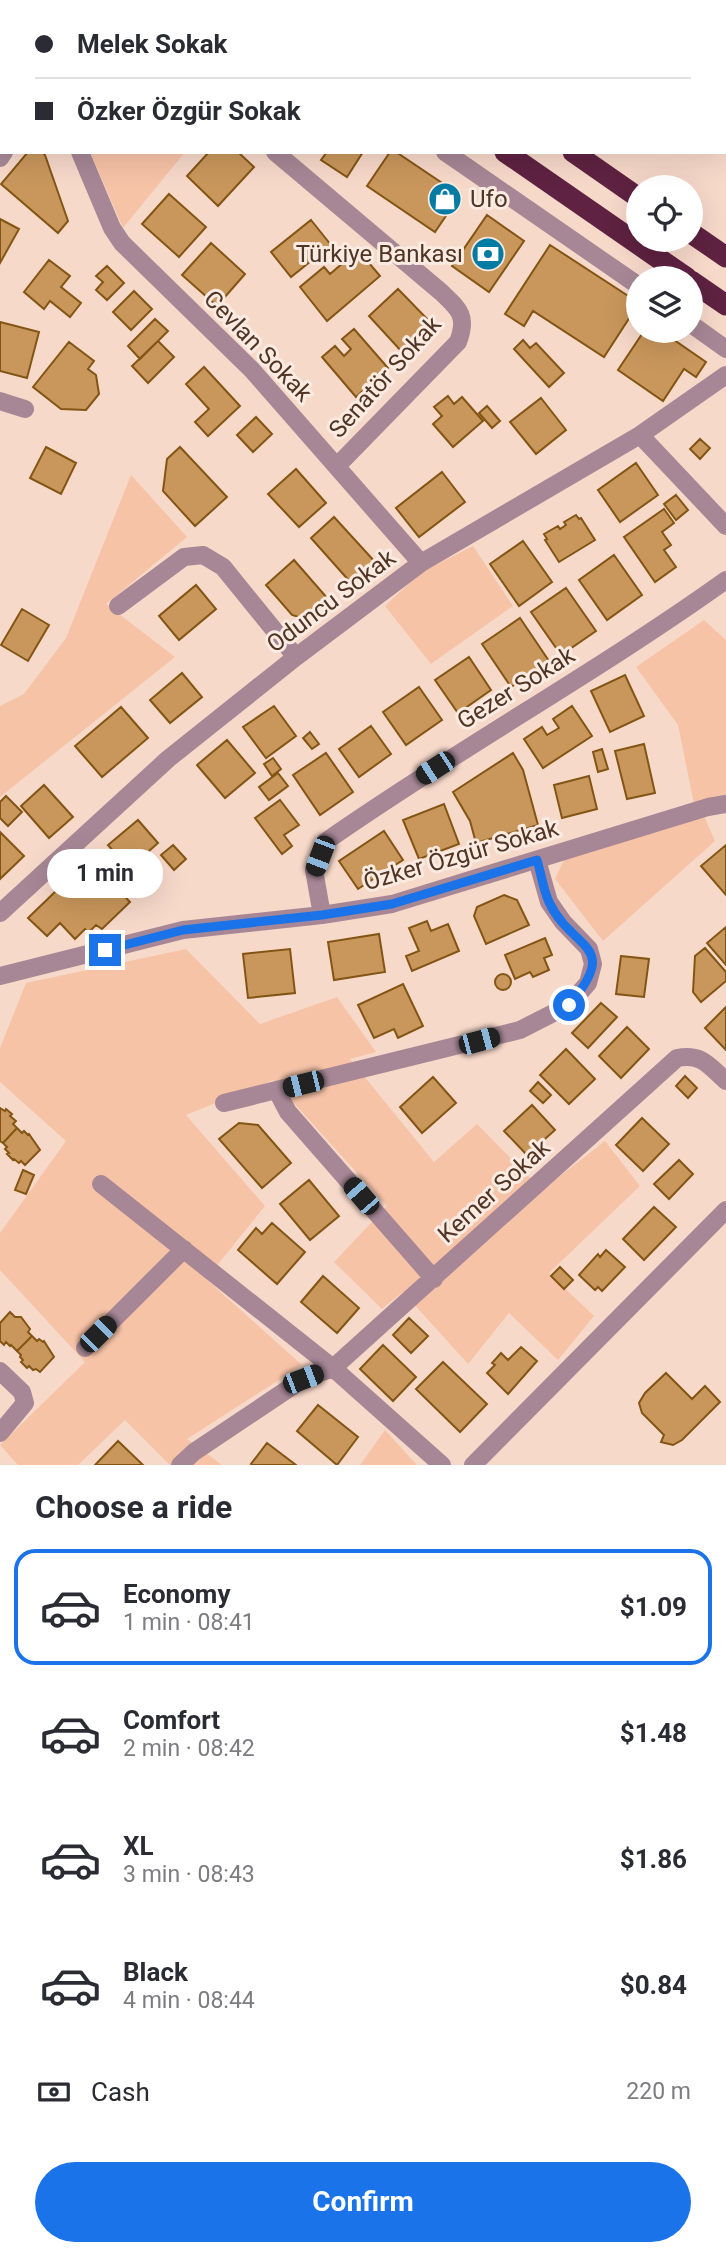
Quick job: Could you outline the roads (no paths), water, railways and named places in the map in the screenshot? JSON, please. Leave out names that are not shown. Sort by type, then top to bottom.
[{"type":"highway","points":[[508,154],[669,266]]},
{"type":"highway","points":[[576,154],[626,189]]},
{"type":"highway","points":[[703,241],[726,257]]},
{"type":"highway","points":[[703,289],[726,305]]},
{"type":"street","name":"Cevlan Sokak","points":[[81,154],[112,228],[122,243],[252,370],[421,563]]},
{"type":"street","name":"Senatör Sokak","points":[[277,154],[441,292],[463,317],[464,328],[458,342],[337,466]]},
{"type":"street","points":[[448,154],[626,277]]},
{"type":"street","points":[[703,333],[726,349]]},
{"type":"street","name":"Oduncu Sokak","points":[[0,913],[168,759],[296,657],[421,563],[640,435],[726,374]]},
{"type":"street","points":[[0,401],[25,409]]},
{"type":"street","points":[[640,435],[726,526]]},
{"type":"street","points":[[118,606],[184,557],[203,555],[223,567],[296,657]]},
{"type":"street","name":"Gezer Sokak","points":[[322,915],[314,870],[325,842],[500,726],[610,659],[726,580]]},
{"type":"street","name":"Özker Özgür Sokak","points":[[0,976],[183,930],[322,915],[392,904],[708,807],[726,804]]},
{"type":"street","points":[[224,1103],[520,1030],[569,1005],[588,983],[593,964],[589,949],[563,922],[549,902],[537,860]]},
{"type":"street","name":"Kemer Sokak","points":[[333,1368],[677,1058],[690,1055],[703,1059],[726,1082]]},
{"type":"street","points":[[277,1091],[288,1112],[434,1279]]},
{"type":"street","points":[[101,1184],[333,1368],[442,1465]]},
{"type":"street","points":[[473,1465],[726,1210]]},
{"type":"street","points":[[85,1348],[184,1249]]},
{"type":"street","points":[[180,1465],[194,1452],[303,1379],[333,1368]]},
{"type":"street","points":[[0,1371],[22,1392],[25,1403],[0,1433]]},
{"type":"place","name":"Ufo","points":[[445,199]]},
{"type":"place","name":"Türkiye Bankası","points":[[488,254]]}]
